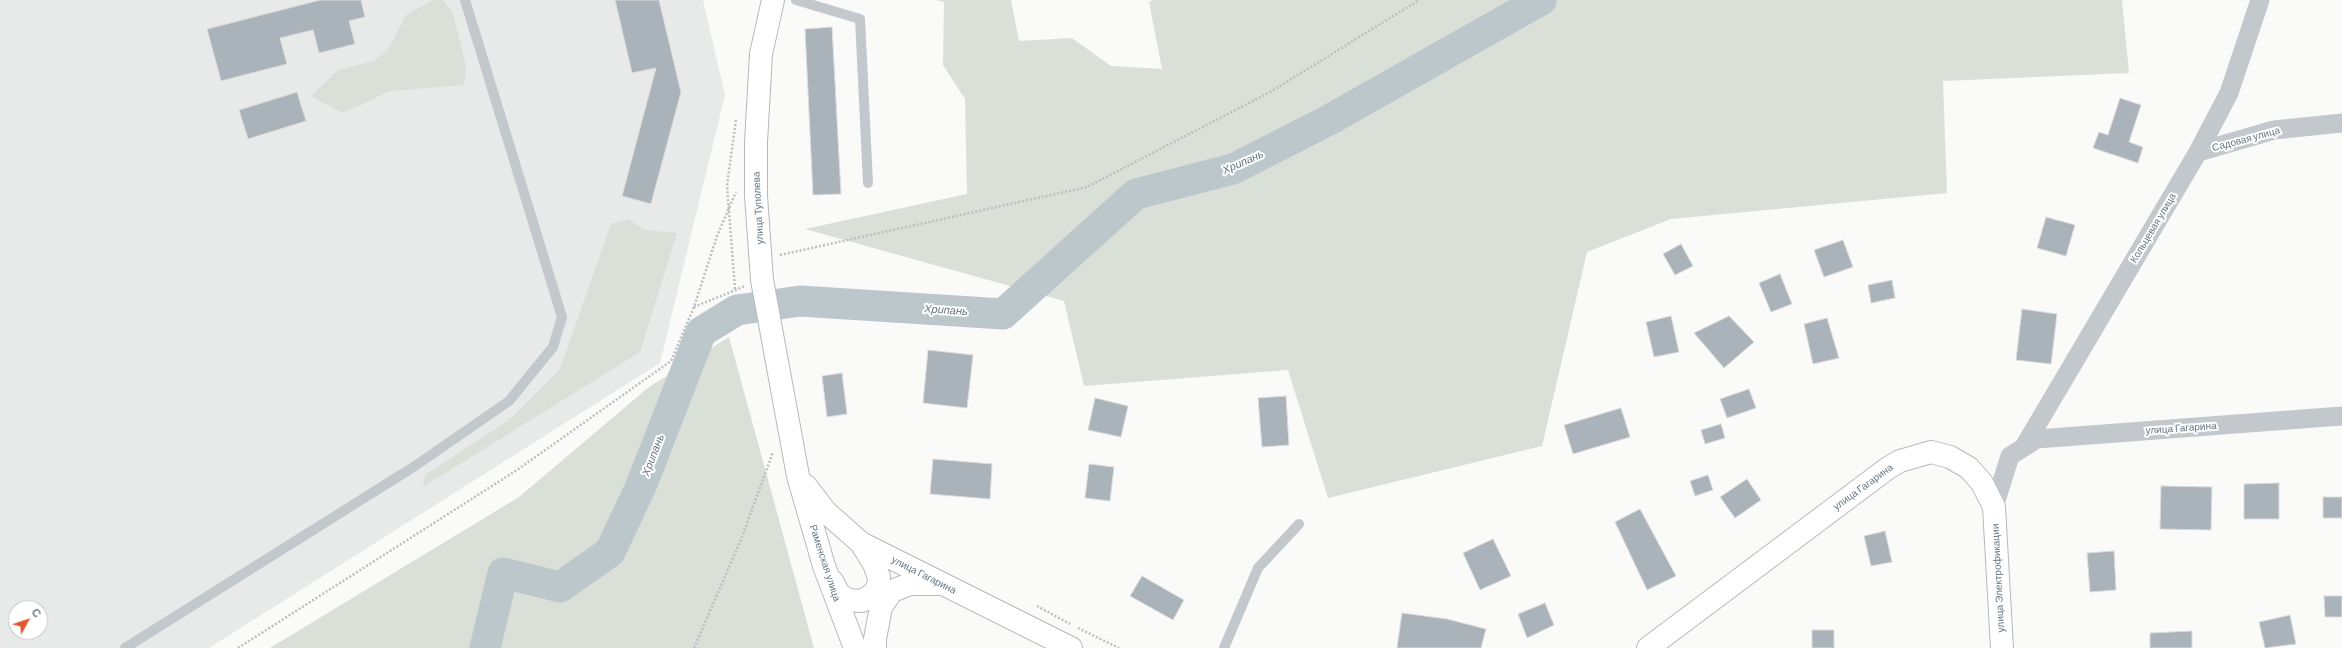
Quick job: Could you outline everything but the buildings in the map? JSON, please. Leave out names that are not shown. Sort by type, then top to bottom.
[{"type":"main road","name":"улица Туполева","points":[[773,0],[761,54],[756,142],[756,196],[762,269],[787,415]]},
{"type":"main road","name":"Раменская улица","points":[[787,415],[798,476],[824,566],[855,648]]},
{"type":"main road","name":"улица Гагарина","points":[[1648,648],[1888,468],[1900,461],[1931,452],[1950,457],[1969,468],[1982,483],[1994,507]]},
{"type":"main road","name":"улица Гагарина","points":[[798,476],[826,512],[861,543],[1071,648]]},
{"type":"main road","name":"улица Электрофикации","points":[[1994,507],[2002,648]]},
{"type":"main road","points":[[824,566],[839,594],[848,600],[862,601],[873,594],[878,587],[879,577],[874,564],[861,543]]},
{"type":"main road","points":[[875,648],[874,639],[881,607],[892,591],[910,584],[941,583]]},
{"type":"street","name":"Кольцевая улица","points":[[2025,445],[2198,152],[2229,94],[2260,0]]},
{"type":"street","name":"Садовая улица","points":[[2198,152],[2274,130],[2342,123]]},
{"type":"street","name":"улица Гагарина","points":[[1994,507],[2010,456],[2025,445],[2037,440],[2051,437],[2342,416]]},
{"type":"lane","points":[[125,648],[415,466],[509,401],[553,347],[562,317],[465,0]]},
{"type":"lane","points":[[796,0],[860,19],[868,183]]},
{"type":"lane","points":[[1224,648],[1258,568],[1299,524]]},
{"type":"path","points":[[694,307],[762,269],[1087,187],[1272,91],[1419,0]]},
{"type":"path","points":[[238,648],[517,470],[671,361],[694,307],[717,236],[737,190]]},
{"type":"path","points":[[694,648],[742,537],[774,451]]},
{"type":"path","points":[[1037,606],[1119,648]]},
{"type":"shaded area","points":[[0,0],[703,0],[725,95],[660,363],[209,648],[0,648]]},
{"type":"shaded area","points":[[433,0],[443,0],[453,14],[466,66],[464,85],[390,91],[343,113],[311,96],[338,70],[374,61],[389,48],[406,15]]},
{"type":"shaded area","points":[[936,0],[1011,0],[1019,41],[1072,38],[1111,66],[1162,69],[1149,2],[1153,0],[2122,0],[2129,73],[1943,81],[1947,193],[1671,219],[1587,252],[1542,446],[1328,498],[1288,370],[1084,386],[1064,301],[805,229],[967,194],[965,99],[943,65],[944,2]]},
{"type":"shaded area","points":[[628,219],[644,230],[677,233],[640,352],[423,487],[425,475],[508,421],[560,369],[611,224]]},
{"type":"shaded area","points":[[729,337],[814,648],[270,648],[519,497],[649,387]]},
{"type":"waterway","name":"Хрипань","points":[[485,648],[503,573],[560,587],[610,552],[641,486],[701,332],[737,310],[800,301],[1003,314],[1136,194],[1233,169],[1329,120],[1541,0]]}]
